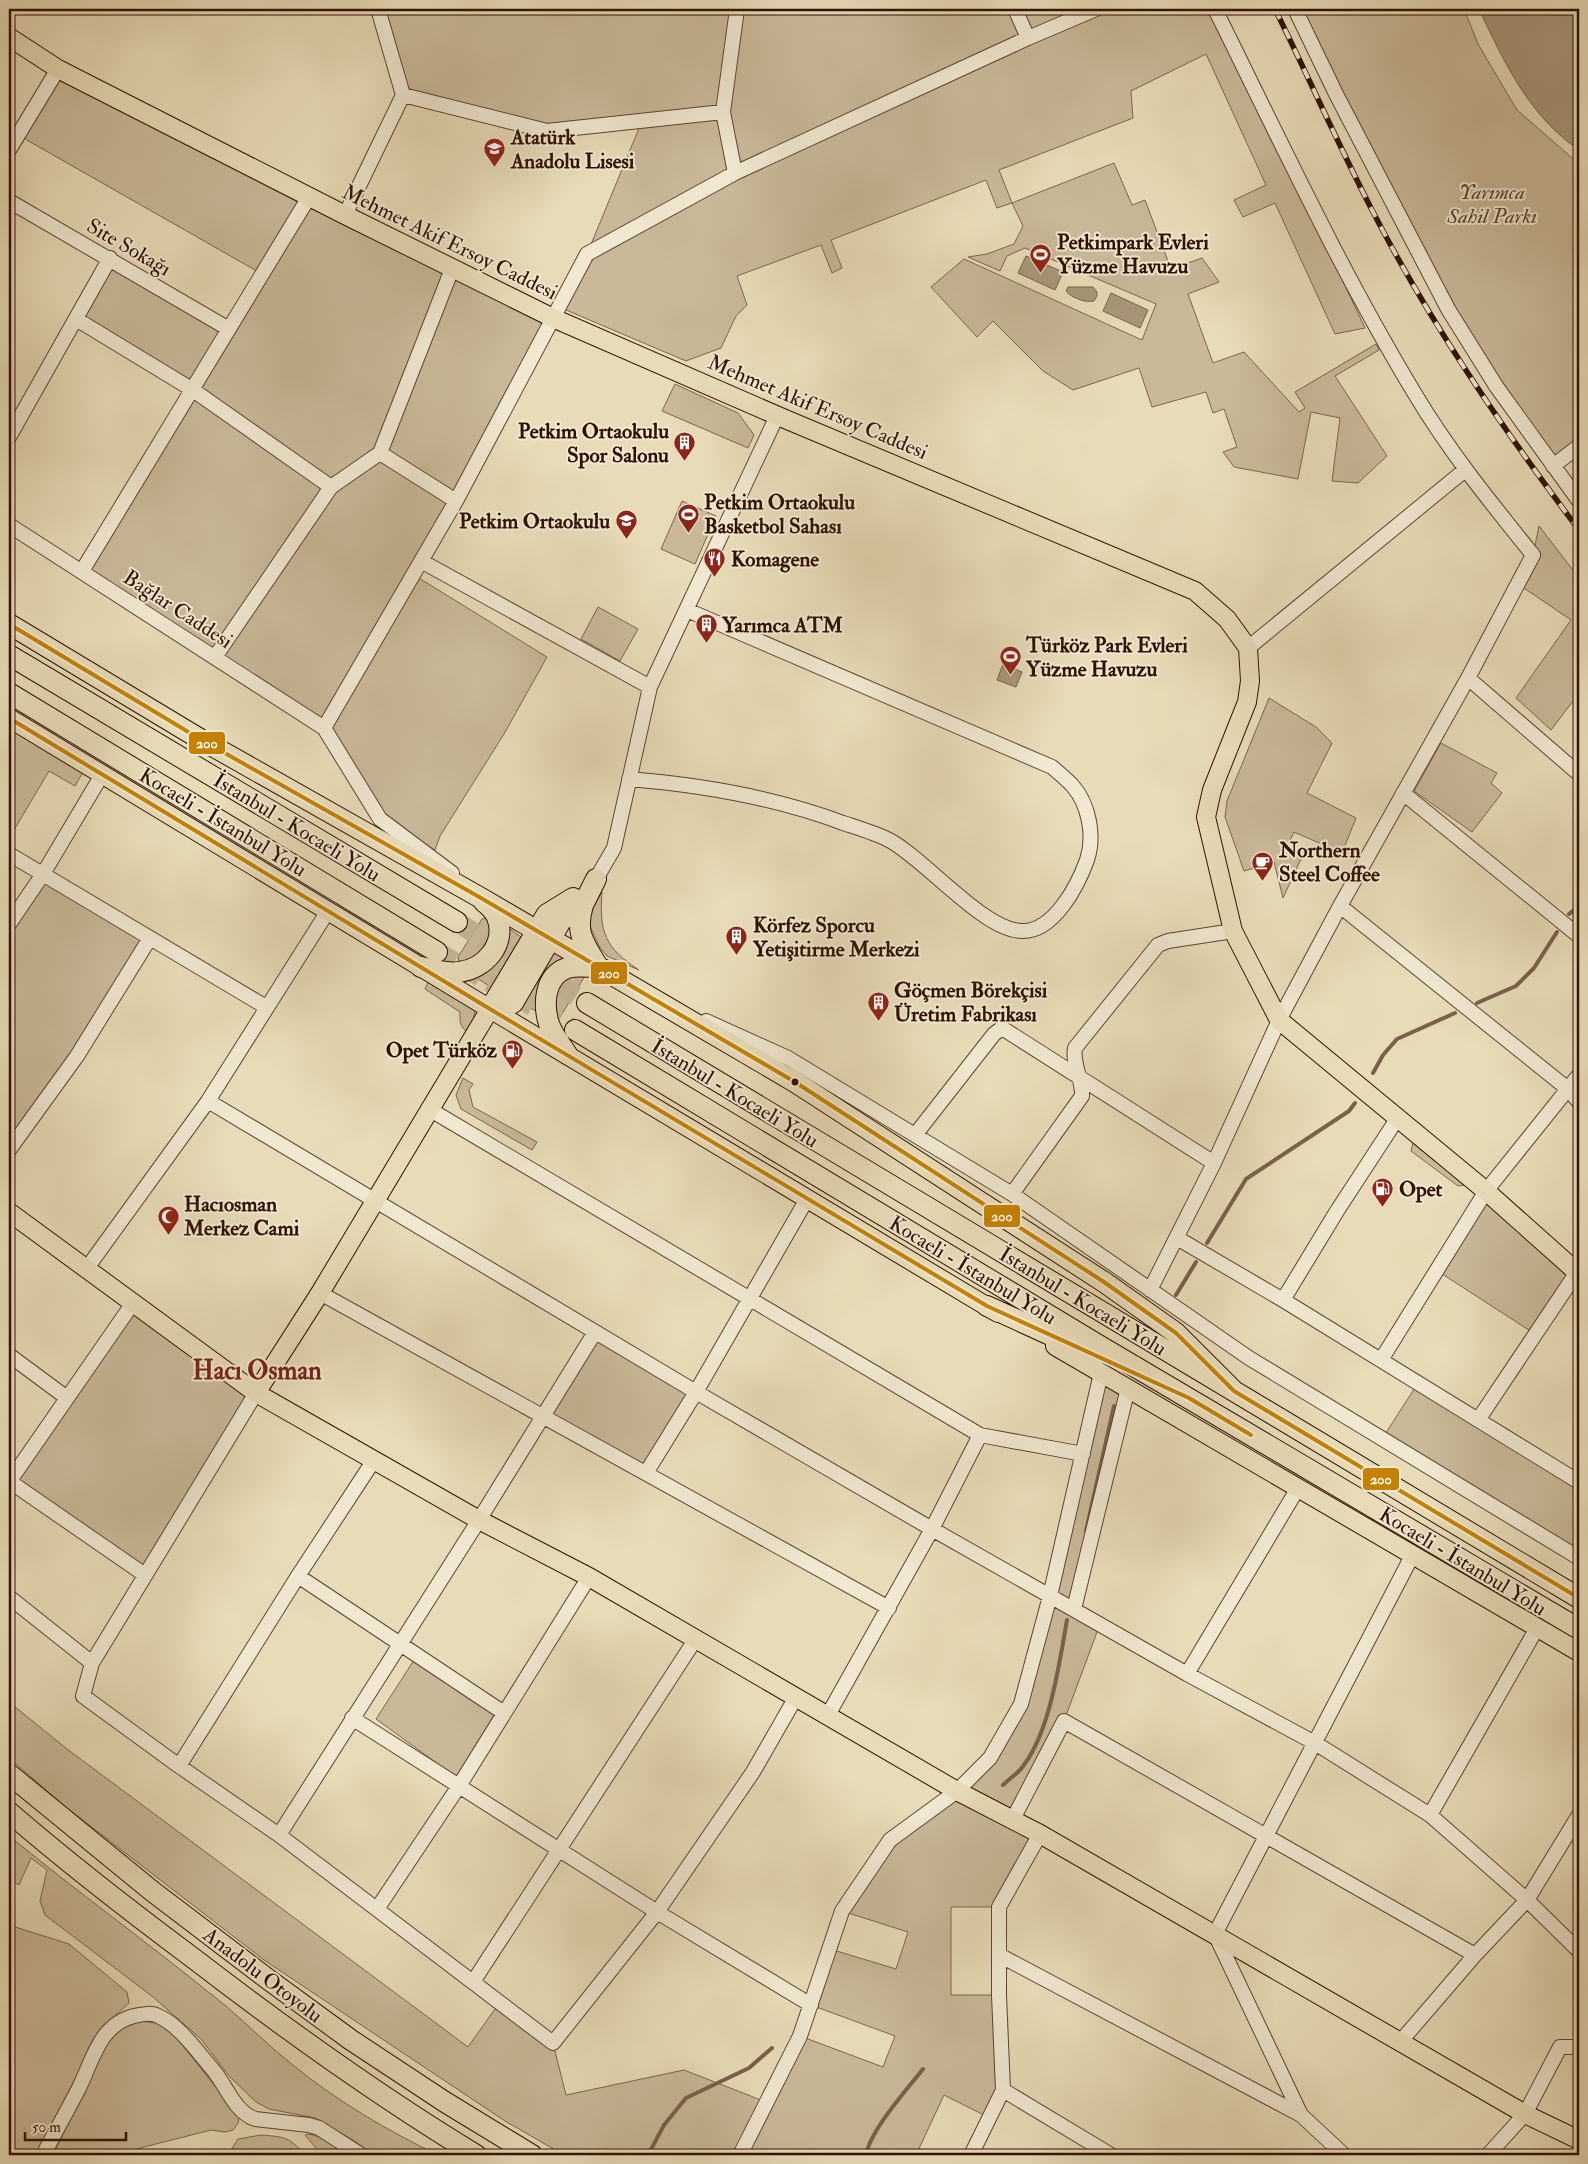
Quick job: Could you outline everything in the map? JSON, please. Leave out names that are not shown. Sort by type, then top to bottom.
[{"type":"highway","points":[[9,624],[200,739],[481,898],[794,1082],[1104,1282],[1176,1332],[1234,1391]]},
{"type":"highway","name":"İstanbul - Kocaeli Yolu","points":[[9,655],[457,922]]},
{"type":"highway","name":"Kocaeli - İstanbul Yolu","points":[[9,692],[437,952]]},
{"type":"highway","points":[[481,898],[524,913],[547,914],[576,896],[596,879]]},
{"type":"highway","points":[[596,879],[583,905],[579,918],[579,932],[598,967]]},
{"type":"highway","points":[[421,967],[446,973],[459,972],[473,969],[484,962],[493,951],[498,939],[498,927],[496,916],[481,898]]},
{"type":"highway","points":[[543,935],[583,905]]},
{"type":"highway","points":[[490,1009],[503,1008],[513,1003],[543,935],[547,914]]},
{"type":"highway","points":[[567,1054],[550,1026],[545,999],[548,988],[556,976],[565,969],[576,966],[598,967]]},
{"type":"highway","name":"İstanbul - Kocaeli Yolu","points":[[587,1003],[1579,1598]]},
{"type":"highway","name":"Kocaeli - İstanbul Yolu","points":[[575,1030],[1579,1629]]},
{"type":"highway","points":[[987,1306],[1189,1398]]},
{"type":"highway","name":"Anadolu Otoyolu","points":[[9,1774],[152,1891],[351,2040],[532,2155]]},
{"type":"highway","name":"Anadolu Otoyolu","points":[[9,1812],[138,1917],[247,2000],[332,2062],[476,2155]]},
{"type":"main road","name":"Mehmet Akif Ersoy Caddesi","points":[[9,37],[58,69],[452,269],[553,318],[777,416],[1195,591],[1226,619],[1248,648]]},
{"type":"main road","points":[[1248,648],[1250,681],[1246,702],[1212,790],[1206,817],[1233,931],[1279,1020],[1486,1191],[1578,1273]]},
{"type":"main road","points":[[9,718],[490,1009],[987,1306],[1579,1652]]},
{"type":"main road","points":[[256,1392],[320,1293],[490,1009]]},
{"type":"main road","points":[[9,1212],[256,1392],[479,1520],[589,1578],[957,1791],[1040,1834],[1525,2114],[1579,2140]]},
{"type":"street","points":[[345,215],[403,95],[378,9]]},
{"type":"street","points":[[735,173],[723,112],[737,9]]},
{"type":"street","points":[[1015,9],[1028,38]]},
{"type":"street","points":[[481,898],[449,870],[380,819],[324,728],[456,501],[587,254],[735,173],[1028,38],[1096,9]]},
{"type":"street","points":[[1150,1290],[1214,1164],[1279,1020],[1340,906],[1468,678],[1533,555],[1465,470],[1415,394],[1350,277],[1215,9]]},
{"type":"street","points":[[1295,9],[1336,94],[1448,309],[1496,386],[1579,501]]},
{"type":"street","points":[[9,150],[58,69]]},
{"type":"street","points":[[403,95],[547,131],[723,112]]},
{"type":"street","points":[[82,571],[194,390],[309,197]]},
{"type":"street","name":"Site Sokağı","points":[[9,201],[110,258],[229,329]]},
{"type":"street","points":[[9,437],[110,258]]},
{"type":"street","points":[[215,657],[331,487],[380,453],[452,269]]},
{"type":"street","points":[[76,319],[194,390],[331,487]]},
{"type":"street","points":[[596,879],[614,848],[650,687],[777,416]]},
{"type":"street","points":[[1553,466],[1579,446]]},
{"type":"street","points":[[380,453],[456,501]]},
{"type":"street","points":[[1248,648],[1465,470]]},
{"type":"street","name":"Bağlar Caddesi","points":[[9,525],[324,728]]},
{"type":"street","points":[[421,561],[650,687]]},
{"type":"street","points":[[629,779],[770,799],[809,810],[890,840],[986,917],[1004,928],[1023,932],[1041,925],[1057,913],[1077,883],[1089,854],[1090,831],[1085,807],[1073,786],[1052,767],[687,610]]},
{"type":"street","points":[[1468,678],[1579,774]]},
{"type":"street","points":[[9,924],[43,874],[102,773]]},
{"type":"street","points":[[1403,793],[1579,936]]},
{"type":"street","points":[[9,854],[266,1006]]},
{"type":"street","points":[[1340,906],[1568,1089],[1579,1102]]},
{"type":"street","points":[[87,1268],[208,1101],[266,1006],[328,911]]},
{"type":"street","points":[[1012,1194],[1082,1096],[1075,1065],[1075,1048],[1158,945],[1168,941],[1233,931]]},
{"type":"street","points":[[9,1150],[77,1056],[150,938]]},
{"type":"street","points":[[646,996],[733,1032],[788,1058],[1012,1194],[1249,1358],[1579,1558]]},
{"type":"street","points":[[915,1135],[994,1034],[1002,1028],[1214,1164]]},
{"type":"street","points":[[1380,1360],[1486,1191],[1579,1075]]},
{"type":"street","points":[[208,1101],[696,1392],[932,1529],[1187,1674],[1315,1743],[1430,1815],[1527,1900],[1579,1951]]},
{"type":"street","points":[[429,1109],[980,1435],[1083,1454]]},
{"type":"street","points":[[1283,1300],[1337,1211],[1397,1119]]},
{"type":"street","points":[[646,1473],[696,1392],[807,1198]]},
{"type":"street","points":[[1177,1238],[1283,1300],[1579,1482]]},
{"type":"street","points":[[1478,1420],[1578,1273]]},
{"type":"street","points":[[320,1293],[888,1608]]},
{"type":"street","points":[[133,1303],[9,1481],[145,1575]]},
{"type":"street","points":[[279,1835],[479,1520],[595,1332]]},
{"type":"street","points":[[9,1356],[67,1398]]},
{"type":"street","points":[[740,2155],[800,2036],[842,1911],[890,1840],[957,1791],[990,1758],[1021,1704],[1050,1596],[1101,1373]]},
{"type":"street","points":[[1074,1609],[1128,1388]]},
{"type":"street","points":[[256,1392],[92,1663],[83,1696],[179,1766],[279,1835],[553,2043],[657,1912],[753,1772],[796,1697]]},
{"type":"street","points":[[828,1715],[932,1529],[980,1435]]},
{"type":"street","points":[[179,1766],[298,1576],[374,1460]]},
{"type":"street","points":[[1187,1674],[1298,1488]]},
{"type":"street","points":[[1301,2115],[1215,1934],[1412,1556]]},
{"type":"street","points":[[298,1576],[399,1645],[504,1713]]},
{"type":"street","points":[[377,1909],[458,1786],[589,1578]]},
{"type":"street","points":[[9,1597],[92,1663]]},
{"type":"street","points":[[1430,1815],[1538,1628]]},
{"type":"street","points":[[473,1982],[557,1848],[695,1640]]},
{"type":"street","points":[[352,1718],[657,1912],[811,2005]]},
{"type":"street","points":[[1012,1819],[1064,1721],[1268,1835],[1475,1955]]},
{"type":"street","points":[[1401,2041],[1475,1955],[1527,1900],[1579,1815]]},
{"type":"street","points":[[971,2155],[1003,2090],[999,1908],[1040,1834]]},
{"type":"street","points":[[999,1955],[1301,2115],[1344,2155]]},
{"type":"street","points":[[43,2155],[103,2038],[110,2029],[122,2020],[140,2014],[151,2014],[160,2016],[187,2040],[215,2073],[240,2110],[247,2116],[255,2119],[309,2125],[319,2128],[361,2155]]},
{"type":"street","points":[[1488,2155],[1525,2114],[1560,2047],[1579,2048]]},
{"type":"street","points":[[1003,2090],[1111,2155]]},
{"type":"green space","points":[[378,9],[1215,9],[1365,328],[1335,334],[1275,203],[1243,217],[1234,200],[1266,185],[1206,54],[1131,91],[1133,118],[999,170],[1012,203],[997,208],[986,180],[831,240],[842,268],[832,273],[821,245],[737,276],[747,305],[736,316],[721,348],[686,361],[559,307],[587,254],[642,121],[547,131],[403,95]]},
{"type":"green space","name":"Yarımca Sahil Parkı","points":[[1295,9],[1464,9],[1478,44],[1517,110],[1579,164],[1579,446],[1553,466],[1496,386]]},
{"type":"green space","points":[[58,69],[553,318],[414,575],[547,657],[504,734],[440,836],[435,850],[380,819],[324,728],[82,571],[193,390],[76,319],[110,258],[229,329],[262,274],[18,135]]},
{"type":"green space","points":[[1114,163],[1132,205],[1145,200],[1171,269],[1202,258],[1219,282],[1188,294],[1213,363],[1244,352],[1299,412],[1305,408],[1295,392],[1376,344],[1379,350],[1335,376],[1387,456],[1358,483],[1332,481],[1340,418],[1311,412],[1298,479],[1234,467],[1223,452],[1237,447],[1224,409],[1213,413],[1206,392],[1152,407],[1139,368],[1073,390],[1043,371],[993,321],[977,337],[931,287],[964,259],[1142,340],[1156,304],[1025,248],[1007,256],[1000,271],[968,257],[987,254],[1014,244],[1023,226],[1012,203]]},
{"type":"green space","points":[[675,384],[738,413],[754,435],[748,448],[662,411]]},
{"type":"green space","name":"Petkim Ortaokulu Basketbol Sahası","points":[[682,501],[716,516],[695,564],[661,549]]},
{"type":"green space","points":[[1539,526],[1579,578],[1579,693],[1551,730],[1516,698],[1571,620],[1518,584],[1533,555]]},
{"type":"green space","points":[[598,607],[638,629],[620,661],[581,639]]},
{"type":"green space","points":[[1269,698],[1316,727],[1332,743],[1307,793],[1356,818],[1342,853],[1294,832],[1285,851],[1301,859],[1283,898],[1274,862],[1244,871],[1225,817],[1227,801]]},
{"type":"green space","points":[[9,718],[87,765],[75,786],[49,771],[11,835],[9,834]]},
{"type":"green space","points":[[1441,743],[1497,773],[1491,783],[1502,793],[1472,832],[1414,791]]},
{"type":"green space","points":[[43,874],[150,938],[9,1150],[9,924]]},
{"type":"green space","points":[[602,892],[603,928],[607,938],[618,954],[639,970],[607,956],[599,946],[590,926],[590,913]]},
{"type":"green space","points":[[487,918],[491,922],[488,947],[468,962],[459,961],[458,957],[482,919]]},
{"type":"green space","points":[[507,927],[521,937],[491,987],[475,977]]},
{"type":"green space","points":[[550,950],[568,960],[540,1013],[519,1002]]},
{"type":"green space","points":[[586,974],[559,1019],[553,1012],[554,989],[567,975]]},
{"type":"green space","points":[[429,980],[475,1009],[473,1023],[468,1032],[460,1021],[460,1012],[425,989]]},
{"type":"green space","points":[[463,1078],[473,1084],[469,1090],[473,1107],[537,1142],[532,1150],[461,1109],[456,1095]]},
{"type":"green space","points":[[1413,1143],[1465,1185],[1458,1186],[1411,1151]]},
{"type":"green space","points":[[1486,1191],[1577,1272],[1535,1334],[1436,1270]]},
{"type":"green space","points":[[133,1303],[256,1393],[145,1575],[9,1481]]},
{"type":"green space","points":[[595,1332],[696,1392],[646,1473],[542,1415]]},
{"type":"green space","points":[[1101,1373],[1128,1388],[1074,1609],[1100,1624],[1064,1721],[1013,1819],[1040,1834],[999,1907],[951,1907],[951,1995],[999,1995],[1003,2090],[990,2118],[944,2095],[916,2155],[564,2155],[505,2121],[264,1960],[67,1808],[9,1758],[9,1702],[67,1749],[468,2047],[500,2002],[553,2043],[566,2095],[684,2070],[766,2102],[800,2036],[883,2067],[895,2036],[811,2005],[830,1949],[896,1969],[908,1932],[842,1911],[890,1840],[990,1758],[1021,1704]]},
{"type":"green space","points":[[1418,1383],[1579,1482],[1579,1558],[1382,1439]]},
{"type":"green space","points":[[414,1660],[496,1712],[456,1777],[376,1719]]},
{"type":"green space","points":[[9,1836],[226,2006],[310,2079],[363,2115],[438,2155],[374,2155],[353,2140],[315,2118],[269,2109],[256,2102],[229,2076],[201,2039],[153,1997],[45,1915],[40,1901],[47,1870],[31,1858],[19,1885],[9,1879]]},
{"type":"green space","points":[[9,1925],[69,1944],[127,1992],[129,2003],[107,2023],[92,2041],[87,2056],[36,2155],[9,2155]]},
{"type":"green space","points":[[139,2021],[157,2023],[175,2036],[239,2116],[238,2123],[233,2130],[225,2132],[211,2130],[140,2148],[123,2155],[53,2155],[109,2039],[123,2025]]},
{"type":"green space","points":[[309,2134],[336,2144],[348,2155],[322,2155],[305,2135]]},
{"type":"green space","points":[[261,2135],[276,2136],[291,2141],[305,2155],[228,2155],[238,2139]]},
{"type":"shaded area","points":[[1479,9],[1579,9],[1579,150],[1561,136],[1532,104],[1508,68]]},
{"type":"shaded area","name":"Petkimpark Evleri Yüzme Havuzu","points":[[1026,256],[1063,272],[1055,290],[1018,273]]},
{"type":"shaded area","name":"Petkimpark Evleri Yüzme Havuzu","points":[[1068,287],[1093,287],[1097,292],[1097,296],[1094,301],[1079,299],[1071,296],[1066,291]]},
{"type":"shaded area","name":"Petkimpark Evleri Yüzme Havuzu","points":[[1111,293],[1148,310],[1140,328],[1103,311]]},
{"type":"shaded area","name":"Türköz Park Evleri Yüzme Havuzu","points":[[1003,664],[1022,672],[1016,687],[997,680]]},
{"type":"waterway","points":[[1569,914],[1579,906]]},
{"type":"waterway","points":[[1477,1003],[1516,986],[1534,968],[1557,932]]},
{"type":"waterway","points":[[1373,1073],[1383,1055],[1397,1039],[1455,1013]]},
{"type":"waterway","points":[[1207,1243],[1246,1179],[1349,1111],[1355,1103]]},
{"type":"waterway","points":[[1176,1295],[1196,1262]]},
{"type":"waterway","points":[[1086,1531],[1114,1406]]},
{"type":"waterway","points":[[1003,1785],[1020,1770],[1039,1738],[1057,1678],[1067,1620]]},
{"type":"waterway","points":[[648,2155],[664,2125],[686,2098],[749,2068],[772,2048]]},
{"type":"waterway","points":[[866,2155],[869,2145],[882,2122],[923,2069]]},
{"type":"tunnel","points":[[457,922],[587,1003]]},
{"type":"tunnel","points":[[437,952],[575,1030]]},
{"type":"railway","points":[[1275,9],[1359,185],[1394,252],[1443,334],[1495,414],[1579,530]]},
{"type":"transit line","name":"200","points":[[9,624],[200,739],[481,898],[795,1082],[1104,1282],[1176,1333],[1234,1391],[1579,1598]]},
{"type":"transit line","name":"200","points":[[9,718],[490,1009],[987,1306],[1189,1398],[1251,1435]]},
{"type":"place","name":"Atatürk Anadolu Lisesi","points":[[495,168]]},
{"type":"place","name":"Petkimpark Evleri Yüzme Havuzu","points":[[1041,273]]},
{"type":"place","name":"Petkim Ortaokulu Spor Salonu","points":[[685,462]]},
{"type":"place","name":"Petkim Ortaokulu Basketbol Sahası","points":[[688,533]]},
{"type":"place","name":"Petkim Ortaokulu","points":[[626,540]]},
{"type":"place","name":"Komagene","points":[[715,578]]},
{"type":"place","name":"Yarımca ATM","points":[[706,644]]},
{"type":"place","name":"Türköz Park Evleri Yüzme Havuzu","points":[[1010,676]]},
{"type":"place","name":"Northern Steel Coffee","points":[[1263,881]]},
{"type":"place","name":"Körfez Sporcu Yetişitirme Merkezi","points":[[737,956]]},
{"type":"place","name":"Göçmen Börekçisi Üretim Fabrikası","points":[[878,1021]]},
{"type":"place","name":"Opet Türköz","points":[[513,1069]]},
{"type":"place","name":"Opet","points":[[1383,1208]]},
{"type":"place","name":"Hacıosman Merkez Cami","points":[[168,1235]]},
{"type":"district","name":"Hacı Osman","points":[[257,1370]]}]
